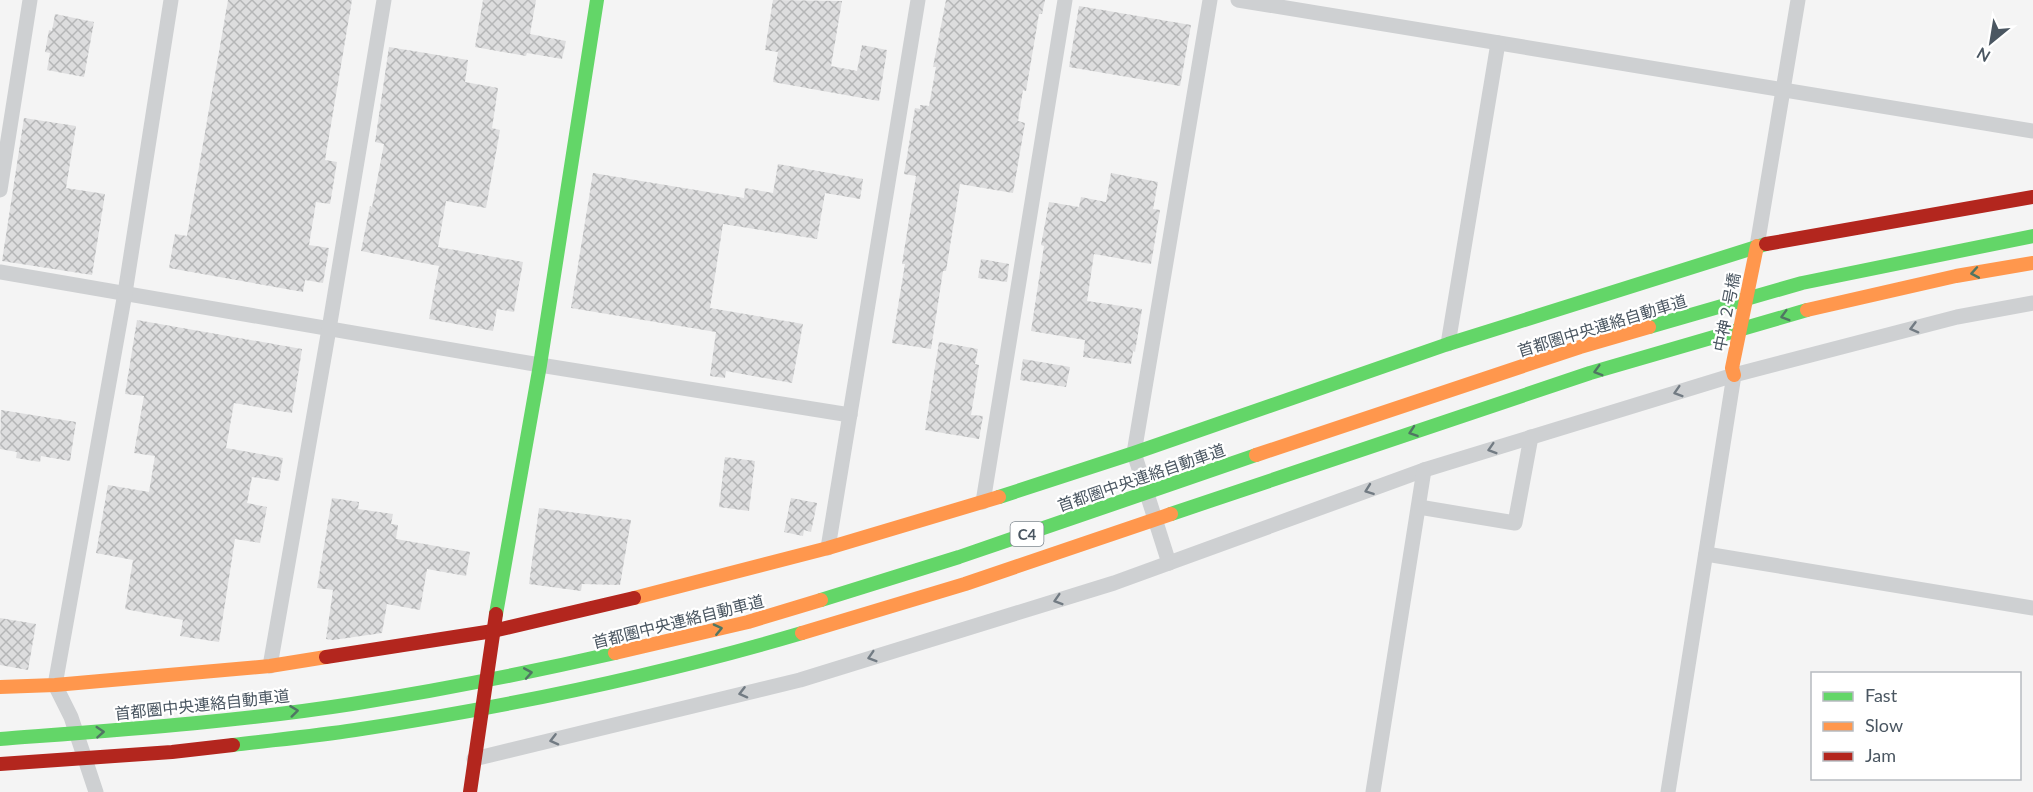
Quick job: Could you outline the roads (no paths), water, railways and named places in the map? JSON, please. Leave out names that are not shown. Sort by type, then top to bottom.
[{"type":"main road","points":[[470,792],[493,631],[540,364],[597,0]]},
{"type":"main road","points":[[0,687],[55,685],[270,666],[493,631],[657,593],[828,548],[983,502],[1134,453],[1448,345],[1757,246],[2033,196]]},
{"type":"main road","name":"首都圏中央連絡自動車道","points":[[0,739],[169,726],[351,704],[551,669],[748,622],[959,557],[1580,346],[1802,284],[1953,250],[2033,236]]},
{"type":"main road","name":"中神２号橋","points":[[1733,371],[1757,246]]},
{"type":"main road","name":"C4","points":[[0,764],[172,753],[355,730],[556,695],[742,650],[965,584],[1590,373],[1810,309],[1956,276],[2033,263]]},
{"type":"street","points":[[0,189],[30,0]]},
{"type":"street","points":[[96,792],[71,717],[55,685],[124,293],[171,0]]},
{"type":"street","points":[[270,666],[384,0]]},
{"type":"street","points":[[828,548],[918,0]]},
{"type":"street","points":[[983,502],[1065,0]]},
{"type":"street","points":[[1169,562],[1134,453],[1209,0]]},
{"type":"street","points":[[1238,0],[2033,131]]},
{"type":"street","points":[[1757,246],[1798,0]]},
{"type":"street","points":[[1448,345],[1498,43]]},
{"type":"street","points":[[0,272],[849,415]]},
{"type":"street","points":[[475,753],[800,680],[1114,583],[1424,470],[1733,371],[1957,317],[2033,303]]},
{"type":"street","points":[[1668,792],[1733,371]]},
{"type":"street","points":[[1419,507],[1515,523],[1531,437]]},
{"type":"street","points":[[1373,792],[1424,470]]},
{"type":"street","points":[[1706,554],[2033,608]]}]
